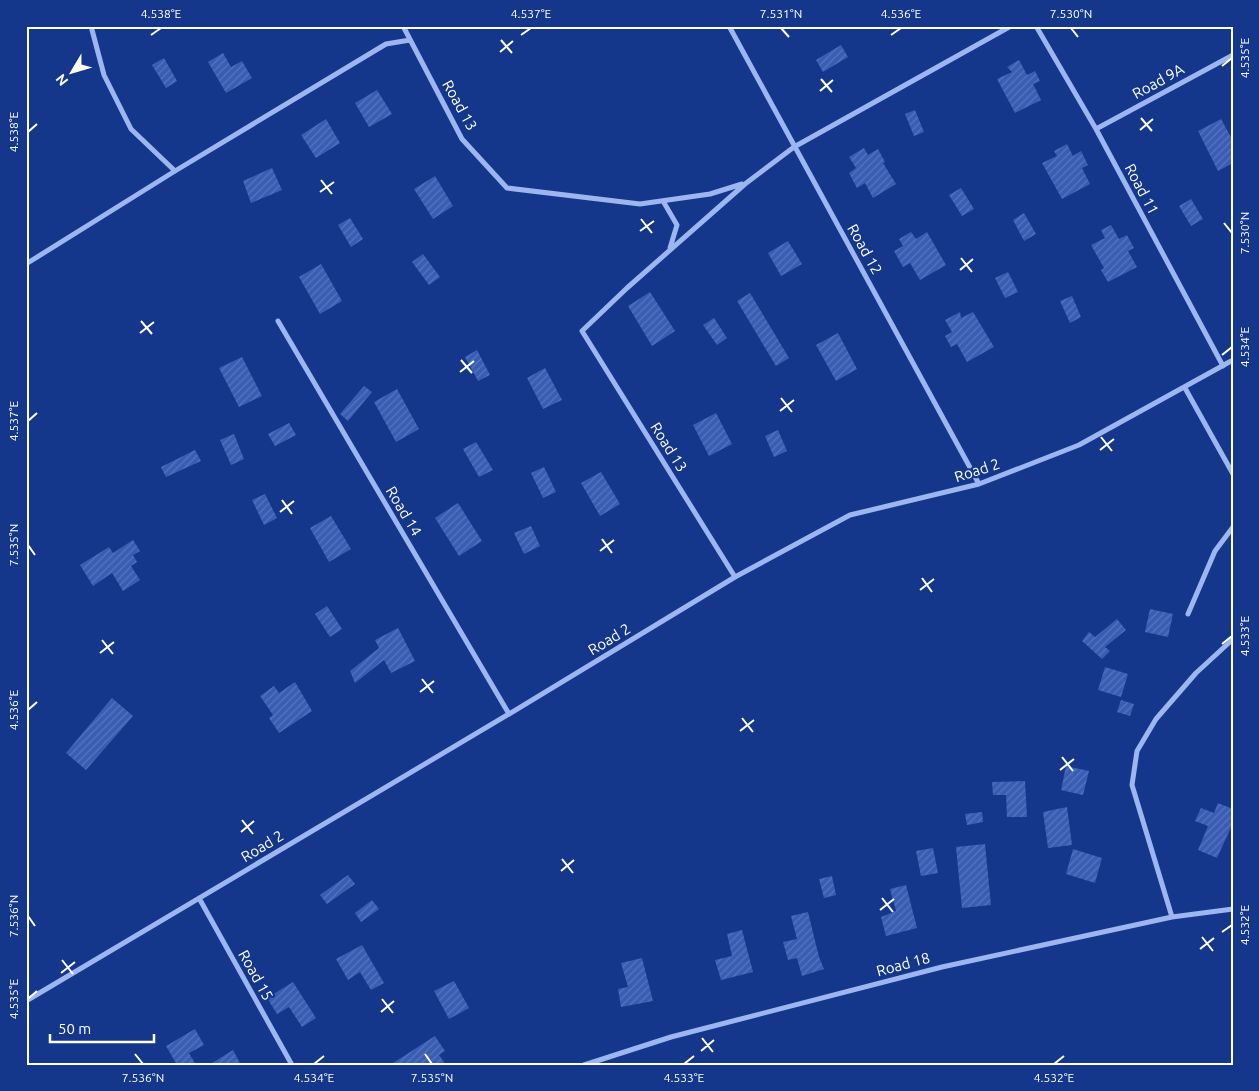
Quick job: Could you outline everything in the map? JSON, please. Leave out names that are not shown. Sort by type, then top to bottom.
[{"type":"street","points":[[91,26],[104,75],[131,129],[175,171]]},
{"type":"street","name":"Road 13","points":[[403,26],[462,138],[507,188],[640,204],[663,201]]},
{"type":"street","name":"Road 12","points":[[729,26],[979,484]]},
{"type":"street","points":[[670,249],[745,184],[794,147],[1011,26]]},
{"type":"street","name":"Road 11","points":[[1036,26],[1096,130],[1223,366]]},
{"type":"street","points":[[26,264],[175,171],[386,44],[410,40]]},
{"type":"street","name":"Road 9A","points":[[1096,130],[1233,55]]},
{"type":"street","points":[[670,249],[677,225],[663,201],[710,194],[745,184]]},
{"type":"street","name":"Road 13","points":[[670,249],[582,331],[735,577]]},
{"type":"street","name":"Road 14","points":[[278,321],[509,714]]},
{"type":"street","name":"Road 2","points":[[26,1001],[509,714],[735,577],[850,516],[979,484],[1079,445],[1233,360]]},
{"type":"street","points":[[1185,388],[1233,474]]},
{"type":"street","points":[[1188,614],[1215,551],[1233,527]]},
{"type":"street","points":[[1172,916],[1132,784],[1137,751],[1156,719],[1196,673],[1233,639]]},
{"type":"street","name":"Road 15","points":[[199,898],[292,1065]]},
{"type":"street","name":"Road 18","points":[[584,1065],[671,1037],[942,967],[1172,916],[1233,909]]},
{"type":"building","points":[[841,45],[848,57],[823,72],[816,60]]},
{"type":"building","points":[[223,53],[231,67],[242,61],[252,78],[226,93],[208,62]]},
{"type":"building","points":[[164,58],[177,81],[166,88],[152,65]]},
{"type":"building","points":[[1019,60],[1027,75],[1035,71],[1040,81],[1033,84],[1041,100],[1015,113],[997,79],[1012,72],[1007,67]]},
{"type":"building","points":[[377,90],[392,114],[369,127],[355,103]]},
{"type":"building","points":[[915,110],[924,132],[914,136],[905,114]]},
{"type":"building","points":[[326,119],[340,143],[316,158],[301,135]]},
{"type":"building","points":[[1221,119],[1233,141],[1233,163],[1218,171],[1198,131]]},
{"type":"building","points":[[1067,144],[1073,156],[1081,151],[1088,165],[1082,168],[1090,184],[1062,199],[1042,163],[1057,156],[1054,151]]},
{"type":"building","points":[[864,148],[868,155],[878,149],[885,162],[883,163],[896,184],[873,198],[865,183],[857,188],[849,173],[856,168],[849,157]]},
{"type":"building","points":[[272,168],[282,190],[251,203],[243,181]]},
{"type":"building","points":[[435,176],[453,206],[433,219],[414,189]]},
{"type":"building","points":[[961,188],[974,209],[962,216],[949,195]]},
{"type":"building","points":[[1191,199],[1203,219],[1191,226],[1179,206]]},
{"type":"building","points":[[1024,213],[1036,234],[1024,241],[1013,220]]},
{"type":"building","points":[[350,218],[363,239],[351,247],[338,225]]},
{"type":"building","points":[[1111,225],[1119,239],[1127,235],[1134,248],[1128,251],[1137,267],[1108,282],[1101,270],[1104,268],[1091,245],[1105,238],[1101,230]]},
{"type":"building","points":[[911,232],[916,239],[927,232],[946,265],[920,280],[910,263],[903,267],[894,251],[903,246],[899,239]]},
{"type":"building","points":[[788,241],[802,264],[781,276],[768,253]]},
{"type":"building","points":[[423,254],[440,277],[429,285],[412,262]]},
{"type":"building","points":[[321,264],[342,301],[320,314],[299,277]]},
{"type":"building","points":[[1008,272],[1018,292],[1005,298],[995,278]]},
{"type":"building","points":[[650,292],[675,331],[652,346],[628,306]]},
{"type":"building","points":[[750,293],[789,358],[776,366],[737,301]]},
{"type":"building","points":[[1072,296],[1081,317],[1070,323],[1060,301]]},
{"type":"building","points":[[960,312],[961,318],[973,312],[994,347],[967,362],[957,344],[951,347],[945,336],[952,332],[945,320]]},
{"type":"building","points":[[714,318],[727,338],[717,345],[703,325]]},
{"type":"building","points":[[838,333],[857,369],[836,381],[816,345]]},
{"type":"building","points":[[477,350],[490,375],[478,381],[465,357]]},
{"type":"building","points":[[242,357],[262,396],[239,407],[219,368]]},
{"type":"building","points":[[545,368],[562,400],[543,409],[527,378]]},
{"type":"building","points":[[364,386],[372,392],[348,421],[340,414]]},
{"type":"building","points":[[397,389],[419,429],[396,442],[374,402]]},
{"type":"building","points":[[716,413],[732,444],[709,456],[693,425]]},
{"type":"building","points":[[289,423],[296,435],[275,446],[268,434]]},
{"type":"building","points":[[778,430],[787,451],[774,457],[765,436]]},
{"type":"building","points":[[234,434],[244,459],[231,465],[220,440]]},
{"type":"building","points":[[476,442],[493,470],[479,477],[463,449]]},
{"type":"building","points":[[195,450],[201,461],[166,477],[161,467]]},
{"type":"building","points":[[544,467],[556,492],[543,498],[531,473]]},
{"type":"building","points":[[601,472],[620,504],[600,516],[581,483]]},
{"type":"building","points":[[265,494],[277,518],[264,525],[252,500]]},
{"type":"building","points":[[458,503],[482,541],[459,556],[435,518]]},
{"type":"building","points":[[331,516],[351,549],[329,562],[310,528]]},
{"type":"building","points":[[531,526],[540,546],[524,554],[514,533]]},
{"type":"building","points":[[133,540],[140,551],[133,555],[137,562],[131,566],[140,580],[123,591],[112,573],[93,586],[80,565],[109,547],[113,553]]},
{"type":"building","points":[[327,606],[342,629],[330,637],[315,614]]},
{"type":"building","points":[[1150,609],[1173,614],[1168,637],[1145,632]]},
{"type":"building","points":[[1117,619],[1126,630],[1105,647],[1110,651],[1102,659],[1082,641],[1089,632],[1095,637]]},
{"type":"building","points":[[398,628],[415,661],[391,673],[384,660],[355,683],[350,671],[379,648],[375,640]]},
{"type":"building","points":[[1105,667],[1128,674],[1121,697],[1098,690]]},
{"type":"building","points":[[295,682],[312,711],[279,733],[269,718],[273,715],[260,696],[274,686],[279,693]]},
{"type":"building","points":[[112,698],[133,716],[86,770],[66,753]]},
{"type":"building","points":[[1121,700],[1134,704],[1130,716],[1117,712]]},
{"type":"building","points":[[1066,766],[1089,771],[1083,795],[1061,790]]},
{"type":"building","points":[[1025,781],[1027,817],[1007,817],[1006,795],[993,795],[992,782]]},
{"type":"building","points":[[1218,803],[1233,809],[1233,823],[1217,858],[1198,850],[1208,826],[1195,821],[1201,808],[1214,813]]},
{"type":"building","points":[[1067,807],[1072,845],[1048,848],[1043,812]]},
{"type":"building","points":[[982,812],[983,822],[967,825],[965,814]]},
{"type":"building","points":[[985,844],[991,905],[962,908],[956,847]]},
{"type":"building","points":[[933,848],[938,873],[921,876],[916,851]]},
{"type":"building","points":[[1073,849],[1102,858],[1095,883],[1066,874]]},
{"type":"building","points":[[348,875],[355,884],[327,904],[320,895]]},
{"type":"building","points":[[832,876],[836,895],[824,898],[819,879]]},
{"type":"building","points":[[906,885],[917,928],[886,936],[881,917],[896,911],[890,889]]},
{"type":"building","points":[[372,900],[379,909],[361,922],[355,913]]},
{"type":"building","points":[[808,912],[819,957],[824,969],[802,976],[797,958],[788,960],[783,942],[797,939],[791,916]]},
{"type":"building","points":[[742,930],[753,972],[721,980],[715,960],[732,956],[727,934]]},
{"type":"building","points":[[362,945],[384,983],[371,990],[360,972],[348,980],[336,959]]},
{"type":"building","points":[[642,958],[653,1001],[621,1007],[618,989],[628,987],[621,963]]},
{"type":"building","points":[[454,981],[469,1008],[449,1019],[434,991]]},
{"type":"building","points":[[293,982],[316,1018],[302,1027],[289,1007],[277,1014],[267,998]]},
{"type":"building","points":[[195,1029],[204,1045],[189,1053],[196,1065],[177,1065],[166,1046]]},
{"type":"building","points":[[435,1036],[445,1051],[439,1055],[446,1065],[390,1065]]},
{"type":"building","points":[[233,1050],[241,1065],[209,1065]]}]
